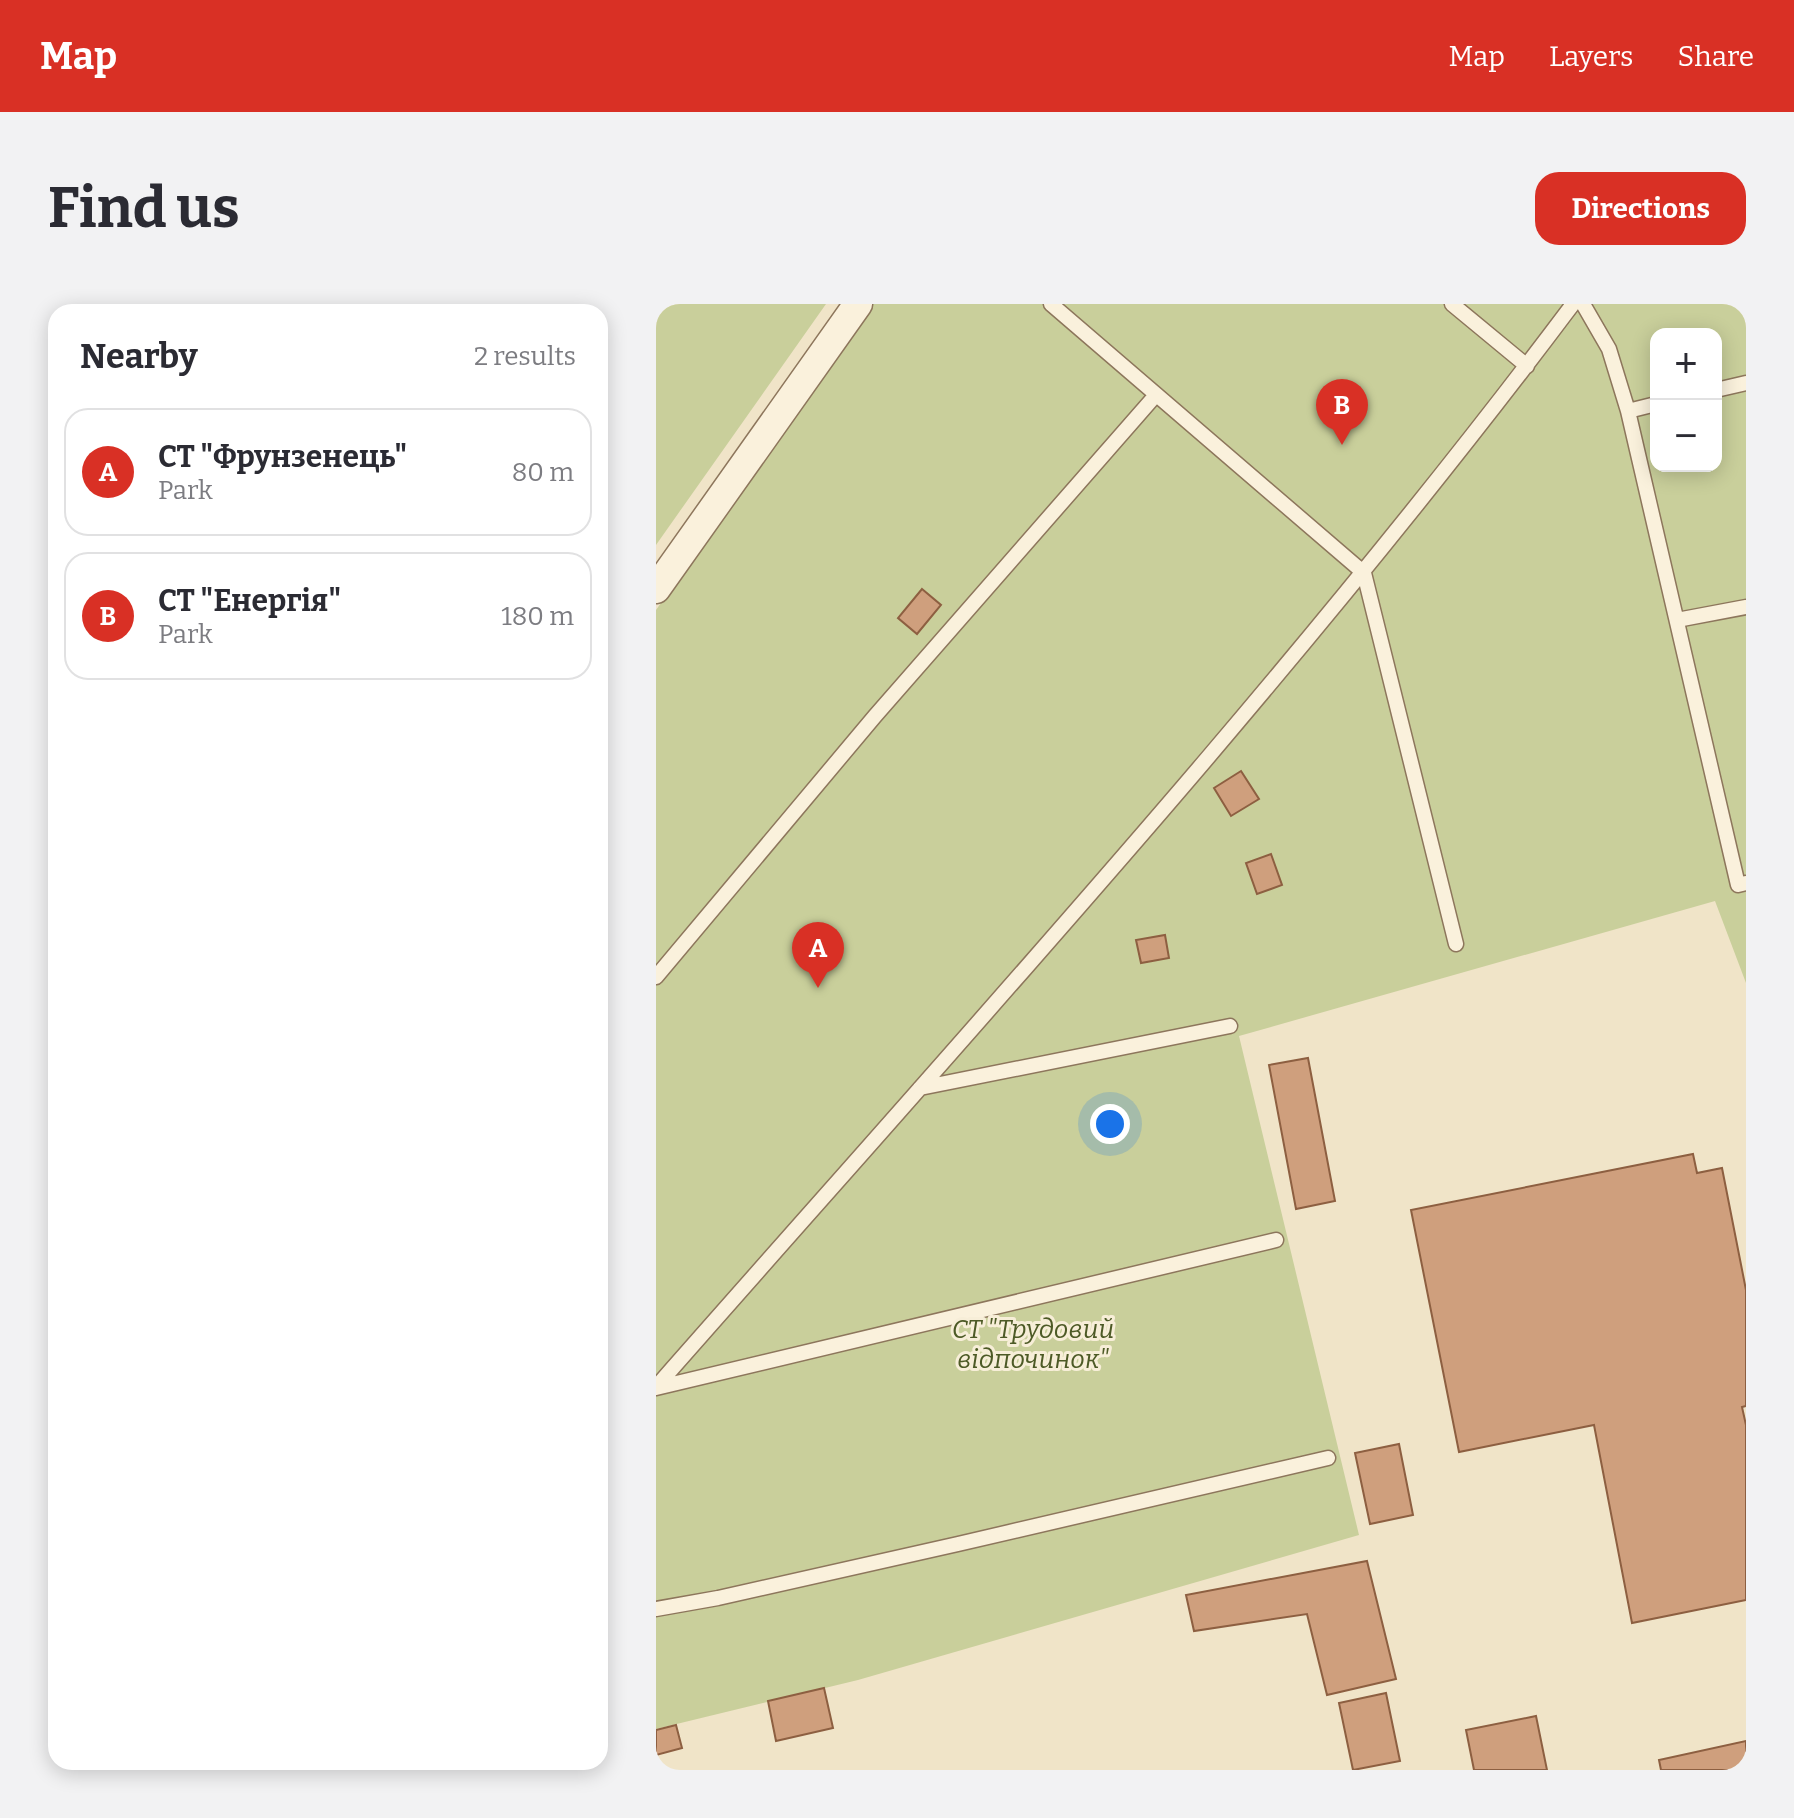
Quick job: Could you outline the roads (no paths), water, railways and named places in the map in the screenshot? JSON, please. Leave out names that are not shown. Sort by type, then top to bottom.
[{"type":"street","points":[[656,589],[858,304]]},
{"type":"lane","points":[[1051,304],[1364,573],[1456,944]]},
{"type":"lane","points":[[1452,304],[1527,366]]},
{"type":"lane","points":[[656,1387],[1364,573],[1573,304]]},
{"type":"lane","points":[[1583,304],[1609,349],[1628,411],[1738,885],[1746,883]]},
{"type":"lane","points":[[1722,389],[1746,383]]},
{"type":"lane","points":[[656,977],[875,716],[1155,396]]},
{"type":"lane","points":[[1628,411],[1650,406]]},
{"type":"lane","points":[[1677,620],[1746,607]]},
{"type":"lane","points":[[919,1088],[1230,1026]]},
{"type":"lane","points":[[656,1387],[1276,1240]]},
{"type":"lane","points":[[656,1609],[733,1595],[1328,1458]]},
{"type":"place","name":"СТ \"Енергія\"","points":[[1342,445]]},
{"type":"place","name":"СТ \"Фрунзенець\"","points":[[818,988]]},
{"type":"park label","name":"СТ \"Трудовий відпочинок\"","points":[[1033,1344]]}]
